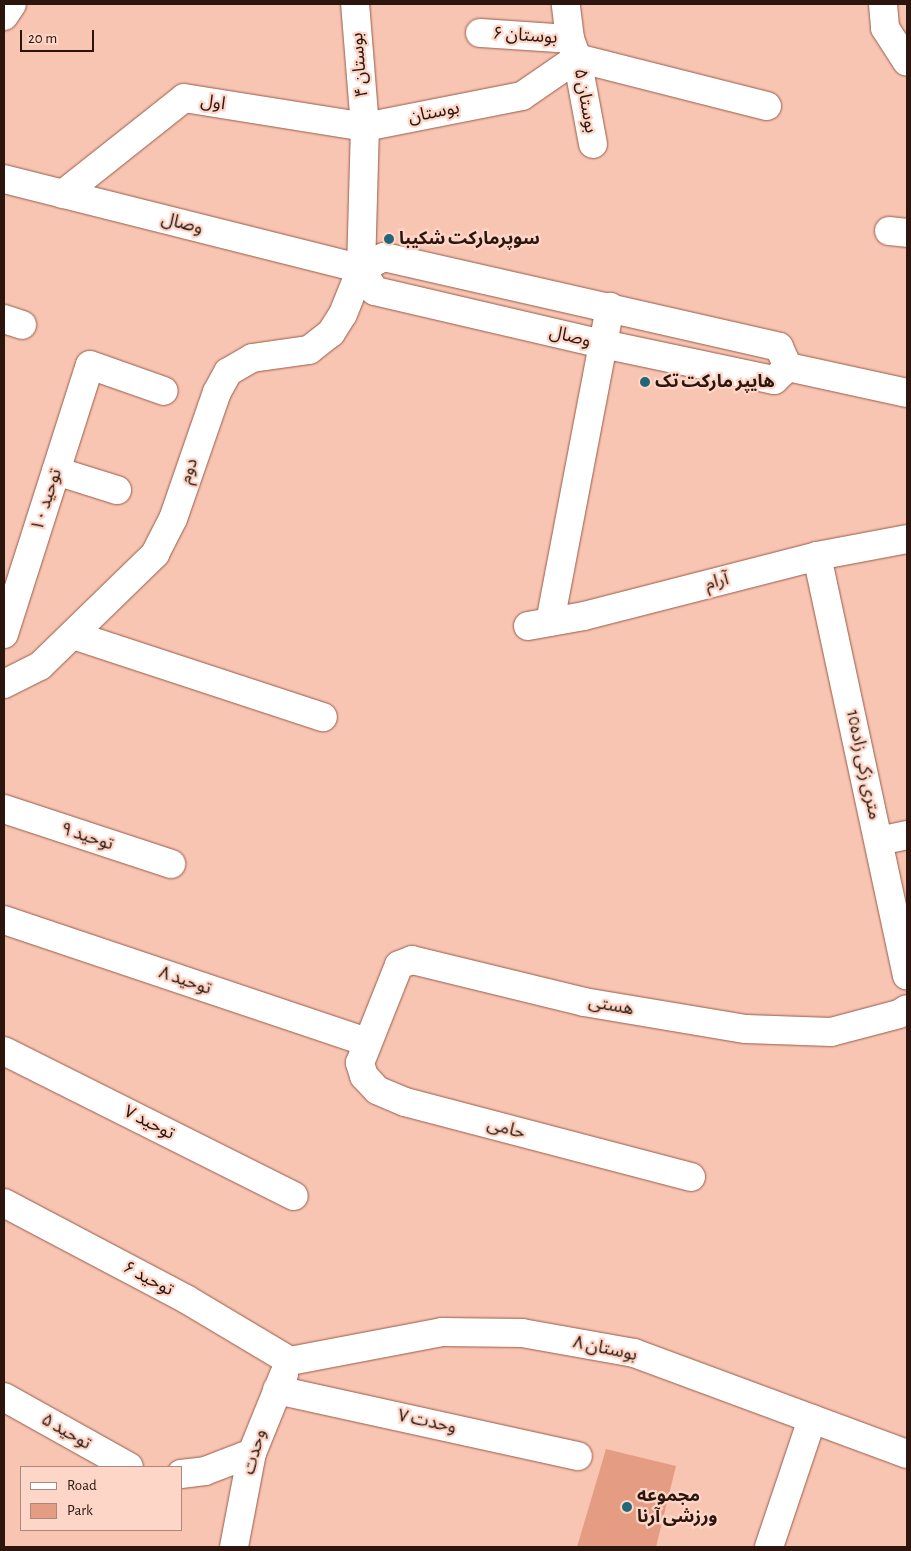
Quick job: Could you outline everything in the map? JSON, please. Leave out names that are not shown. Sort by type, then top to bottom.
[{"type":"street","points":[[4,16],[12,4]]},
{"type":"street","name":"بوستان ۴","points":[[355,4],[365,127]]},
{"type":"street","points":[[566,4],[573,48]]},
{"type":"street","points":[[883,4],[885,28],[907,62]]},
{"type":"street","name":"بوستان ۶","points":[[480,34],[573,48],[767,106]]},
{"type":"street","name":"بوستان","points":[[365,127],[522,96],[573,48]]},
{"type":"street","name":"بوستان ۵","points":[[573,48],[593,144]]},
{"type":"street","name":"اول","points":[[63,194],[184,98],[365,127]]},
{"type":"street","points":[[365,127],[361,269],[384,257],[610,307],[779,347],[788,367],[907,393]]},
{"type":"street","name":"وصال","points":[[4,179],[361,269],[375,291],[603,344],[774,380],[788,367]]},
{"type":"street","name":"دوم","points":[[4,684],[40,666],[155,554],[173,519],[217,392],[228,372],[252,358],[309,350],[331,333],[343,314],[361,269]]},
{"type":"street","points":[[603,344],[610,307]]},
{"type":"street","name":"آرام","points":[[603,344],[539,624],[818,556],[907,539]]},
{"type":"street","name":"توحید ۱۰","points":[[4,634],[90,365],[164,391]]},
{"type":"street","points":[[56,471],[117,490]]},
{"type":"street","name":"10متری زکی زاده","points":[[818,556],[907,975]]},
{"type":"street","points":[[73,635],[323,717]]},
{"type":"street","name":"توحید ۹","points":[[4,809],[171,864]]},
{"type":"street","points":[[879,841],[907,835]]},
{"type":"street","name":"توحید ۸","points":[[4,920],[366,1042]]},
{"type":"street","name":"هستی","points":[[366,1042],[399,965],[412,960],[584,1002],[746,1029],[831,1032],[899,1014],[907,1008]]},
{"type":"street","name":"حامی","points":[[366,1042],[360,1070],[369,1083],[387,1096],[691,1177]]},
{"type":"street","name":"توحید ۷","points":[[4,1050],[294,1196]]},
{"type":"street","name":"توحید ۶","points":[[4,1203],[186,1300],[290,1361]]},
{"type":"street","name":"بوستان ۸","points":[[290,1361],[442,1332],[522,1333],[634,1353],[907,1454]]},
{"type":"street","name":"وحدت","points":[[234,1547],[252,1453],[290,1361]]},
{"type":"street","name":"وحدت ۷","points":[[277,1390],[578,1456]]},
{"type":"street","name":"توحید ۵","points":[[4,1397],[127,1466]]},
{"type":"street","points":[[769,1547],[812,1419]]},
{"type":"street","points":[[182,1474],[205,1471],[252,1453]]},
{"type":"green space","name":"مجموعه ورزشی آرنا","points":[[606,1449],[676,1466],[656,1547],[577,1547]]},
{"type":"place","name":"سوپرمارکت شکیبا","points":[[389,239]]},
{"type":"place","name":"هایپر مارکت تک","points":[[645,382]]},
{"type":"place","name":"مجموعه ورزشی آرنا","points":[[627,1507]]}]
